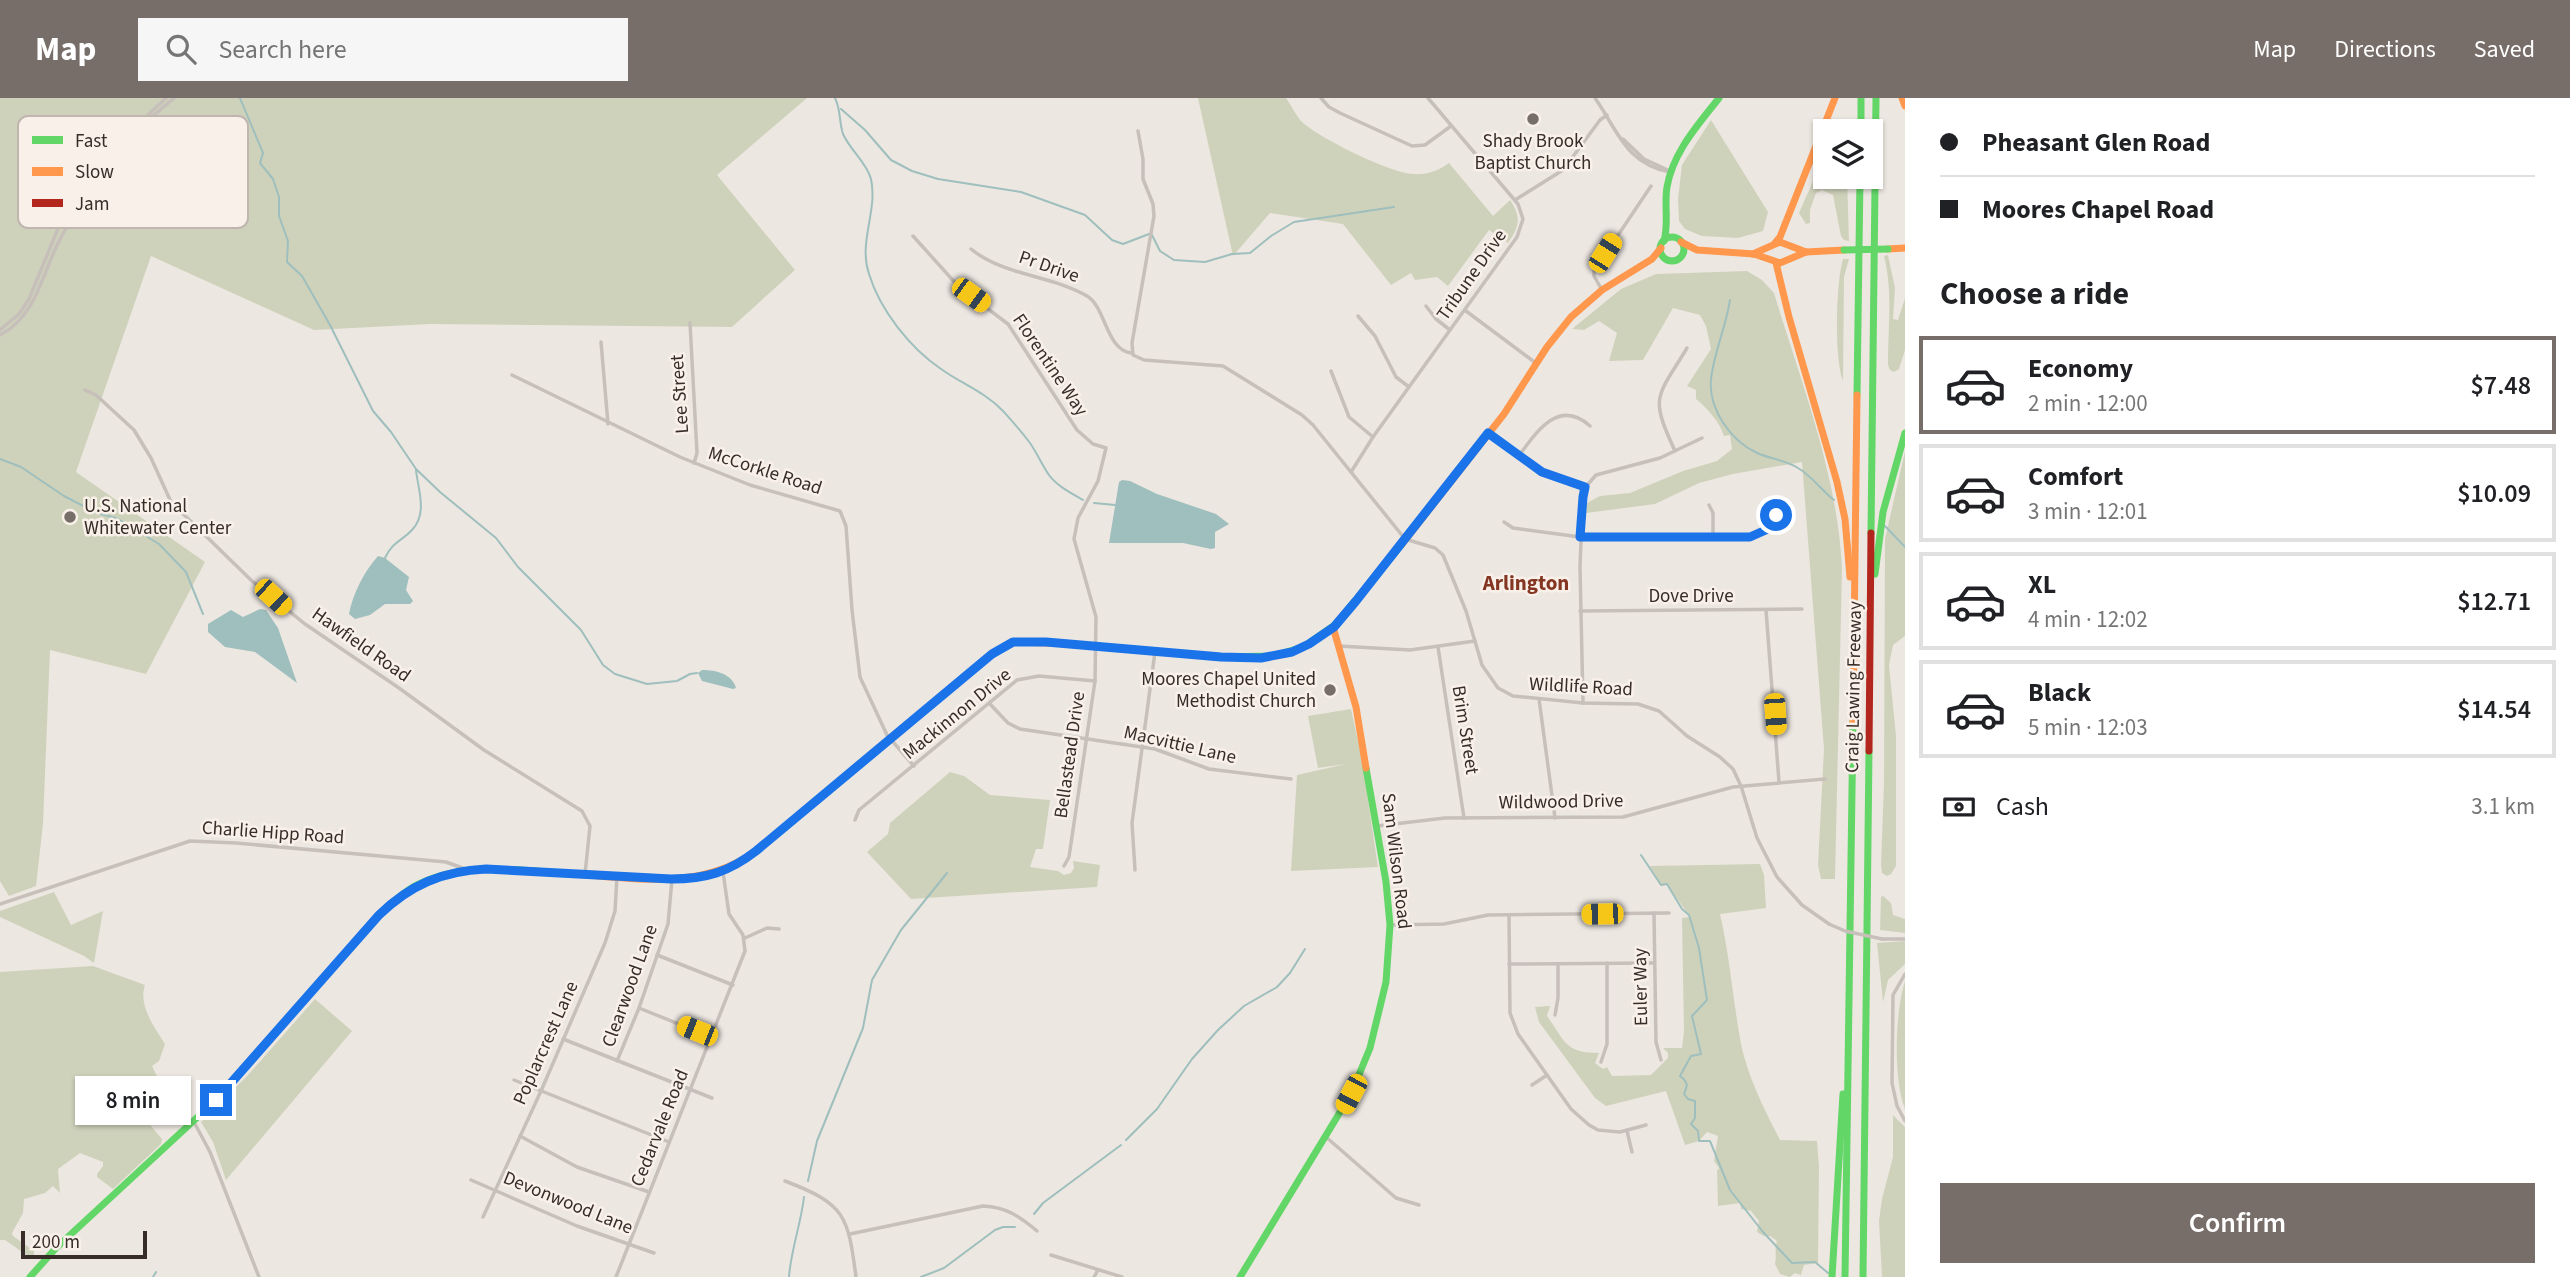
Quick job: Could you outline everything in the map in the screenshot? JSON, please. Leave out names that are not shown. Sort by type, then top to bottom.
[{"type":"main road","points":[[1668,260],[1662,255],[1662,244],[1667,227],[1666,197],[1670,172],[1676,157],[1719,98]]},
{"type":"main road","points":[[1835,98],[1780,236],[1772,245],[1773,261],[1842,506],[1849,546],[1853,620]]},
{"type":"main road","points":[[1861,98],[1861,119]]},
{"type":"main road","name":"Craig Lawing Freeway","points":[[1863,1277],[1876,98]]},
{"type":"main road","points":[[1902,98],[1905,106]]},
{"type":"main road","name":"Craig Lawing Freeway","points":[[1846,1277],[1860,189]]},
{"type":"main road","points":[[1667,227],[1670,233],[1689,248],[1698,250],[1753,254],[1784,263],[1806,252]]},
{"type":"main road","points":[[30,1277],[56,1248],[194,1122],[244,1070],[390,905],[427,880],[468,870],[671,879],[700,878],[723,872],[756,851],[992,654],[1008,644],[1025,641],[1244,659],[1273,656],[1303,647],[1334,627],[1405,540],[1488,433],[1571,317],[1602,290],[1652,259],[1662,244],[1671,238],[1680,240]]},
{"type":"main road","points":[[1680,240],[1684,249],[1682,256]]},
{"type":"main road","points":[[1753,254],[1783,243],[1806,252],[1905,248]]},
{"type":"main road","points":[[1652,259],[1675,261],[1698,250]]},
{"type":"main road","points":[[1871,613],[1883,512],[1905,433]]},
{"type":"main road","name":"Sam Wilson Road","points":[[1240,1277],[1356,1085],[1374,1036],[1388,968],[1390,925],[1386,882],[1356,707],[1334,627]]},
{"type":"main road","points":[[1832,1277],[1847,1034]]},
{"type":"street","points":[[147,116],[166,98]]},
{"type":"street","points":[[154,116],[174,98]]},
{"type":"street","points":[[1321,98],[1329,107],[1340,113],[1412,146],[1425,145],[1451,125]]},
{"type":"street","points":[[1428,98],[1515,200],[1563,170],[1600,120],[1607,115]]},
{"type":"street","points":[[1595,98],[1640,162],[1670,172]]},
{"type":"street","points":[[1138,131],[1143,178],[1153,204],[1154,216],[1132,353],[1144,360],[1223,366],[1302,415],[1352,472],[1405,540]]},
{"type":"street","points":[[1602,290],[1594,271],[1651,186]]},
{"type":"street","name":"Tribune Drive","points":[[1352,472],[1373,437],[1519,233],[1522,214],[1515,200]]},
{"type":"street","points":[[0,332],[19,314],[29,299],[58,228]]},
{"type":"street","points":[[0,332],[10,329],[30,306],[67,228]]},
{"type":"street","name":"Florentine Way","points":[[913,236],[959,287],[1008,324],[1077,430],[1093,444],[1106,448]]},
{"type":"street","name":"Pr Drive","points":[[971,249],[1002,266],[1049,280],[1091,298],[1115,341],[1123,350],[1132,353]]},
{"type":"street","points":[[1426,306],[1436,319],[1450,330]]},
{"type":"street","points":[[1465,310],[1537,364]]},
{"type":"street","points":[[1358,316],[1375,336],[1396,377],[1409,387]]},
{"type":"street","name":"Lee Street","points":[[690,323],[697,453],[694,463]]},
{"type":"street","points":[[601,342],[608,424]]},
{"type":"street","points":[[1675,451],[1658,406],[1664,387],[1687,348]]},
{"type":"street","points":[[1331,371],[1352,420],[1373,437]]},
{"type":"street","name":"McCorkle Road","points":[[512,375],[608,424],[694,463],[774,493],[832,507],[842,514],[846,526],[858,668],[869,700],[890,739],[914,766]]},
{"type":"street","name":"Hawfield Road","points":[[85,390],[96,395],[134,430],[151,458],[169,500],[252,581],[305,624],[484,750],[582,811],[590,825],[585,874]]},
{"type":"street","points":[[1518,457],[1541,427],[1553,419],[1574,417],[1590,426]]},
{"type":"street","points":[[1488,433],[1518,457],[1547,475],[1585,487]]},
{"type":"street","points":[[1583,703],[1580,537],[1585,487],[1602,473],[1633,466],[1702,438]]},
{"type":"street","name":"Bellastead Drive","points":[[1064,866],[1069,857],[1095,681],[1097,628],[1094,605],[1074,539],[1078,518],[1098,481],[1106,448]]},
{"type":"street","points":[[1504,522],[1513,528],[1580,537],[1750,537],[1762,533],[1771,525],[1777,507],[1773,500]]},
{"type":"street","points":[[1709,505],[1713,513],[1713,537]]},
{"type":"street","name":"Wildlife Road","points":[[1405,540],[1435,548],[1443,555],[1466,611],[1485,671],[1497,688],[1513,696],[1583,703],[1638,704],[1659,711],[1735,772],[1757,838],[1777,877],[1802,905],[1829,924],[1860,935],[1905,939]]},
{"type":"street","points":[[1766,609],[1779,782]]},
{"type":"street","name":"Dove Drive","points":[[1580,611],[1802,609]]},
{"type":"street","points":[[1339,646],[1410,650],[1475,641]]},
{"type":"street","name":"Brim Street","points":[[1438,648],[1464,818]]},
{"type":"street","points":[[1135,870],[1132,822],[1156,652]]},
{"type":"street","name":"Mackinnon Drive","points":[[855,820],[859,810],[1023,677],[1095,681]]},
{"type":"street","points":[[1539,699],[1555,818]]},
{"type":"street","name":"Macvittie Lane","points":[[989,703],[1003,720],[1015,728],[1159,751],[1204,768],[1292,779]]},
{"type":"street","name":"Wildwood Drive","points":[[1377,826],[1424,819],[1632,815],[1741,786],[1825,779]]},
{"type":"street","name":"Charlie Hipp Road","points":[[0,904],[190,841],[236,842],[446,862],[468,870]]},
{"type":"street","points":[[723,872],[729,914],[745,938],[766,928],[779,929]]},
{"type":"street","name":"Poplarcrest Lane","points":[[483,1217],[610,930],[615,911],[617,876]]},
{"type":"street","name":"Clearwood Lane","points":[[617,1060],[639,1008],[668,924],[671,879]]},
{"type":"street","name":"Euler Way","points":[[1654,913],[1656,1042],[1661,1060]]},
{"type":"street","points":[[1390,925],[1444,924],[1488,915],[1669,913]]},
{"type":"street","points":[[1509,915],[1512,1023],[1571,1109],[1590,1125],[1606,1131],[1627,1131],[1646,1125]]},
{"type":"street","name":"Cedarvale Road","points":[[616,1277],[733,985],[745,951],[745,938]]},
{"type":"street","points":[[657,954],[733,985]]},
{"type":"street","points":[[1601,1062],[1607,1044],[1607,963]]},
{"type":"street","points":[[1509,964],[1655,963]]},
{"type":"street","points":[[1555,1015],[1558,964]]},
{"type":"street","points":[[1905,974],[1893,995],[1892,1074],[1893,1093],[1905,1121]]},
{"type":"street","points":[[639,1008],[711,1037]]},
{"type":"street","points":[[563,1039],[712,1098]]},
{"type":"street","points":[[1532,1085],[1547,1075]]},
{"type":"street","points":[[514,1080],[669,1142]]},
{"type":"street","points":[[194,1122],[210,1152],[259,1277]]},
{"type":"street","points":[[1627,1131],[1632,1152]]},
{"type":"street","points":[[520,1136],[577,1167],[650,1192]]},
{"type":"street","points":[[1326,1137],[1396,1198],[1419,1205]]},
{"type":"street","name":"Devonwood Lane","points":[[471,1180],[577,1226],[629,1242],[654,1253]]},
{"type":"street","points":[[785,1181],[831,1202],[840,1212],[850,1234],[856,1277]]},
{"type":"street","points":[[850,1234],[983,1206],[1016,1213],[1037,1231]]},
{"type":"street","points":[[1051,1255],[1122,1277]]},
{"type":"street","points":[[1094,1277],[1098,1270]]},
{"type":"green space","name":"U.S. National Whitewater Center","points":[[0,98],[807,98],[717,175],[795,270],[732,327],[430,324],[314,330],[151,256],[76,472],[205,562],[146,674],[50,650],[43,824],[36,886],[9,896],[0,881]]},
{"type":"green space","points":[[1198,98],[1286,98],[1309,128],[1388,168],[1423,174],[1449,163],[1493,216],[1510,200],[1518,217],[1515,232],[1508,243],[1489,230],[1448,286],[1437,277],[1415,280],[1411,273],[1391,285],[1343,224],[1270,213],[1233,256]]},
{"type":"green space","points":[[1711,120],[1768,212],[1763,231],[1738,238],[1702,236],[1685,229],[1679,221],[1678,199],[1682,165]]},
{"type":"green space","points":[[1813,181],[1813,189],[1847,189],[1849,241],[1841,236],[1833,195],[1822,190],[1816,193],[1810,210],[1810,223],[1806,224],[1799,213]]},
{"type":"green space","points":[[1888,255],[1895,288],[1893,319],[1898,320],[1905,298],[1905,350],[1899,369],[1894,372],[1888,365],[1889,297],[1884,256]]},
{"type":"green space","points":[[1843,259],[1849,259],[1844,277],[1843,381],[1838,355],[1837,320]]},
{"type":"green space","points":[[1747,271],[1762,280],[1774,293],[1817,430],[1839,534],[1842,569],[1835,879],[1821,879],[1818,865],[1824,749],[1802,462],[1699,483],[1655,504],[1586,513],[1587,503],[1600,496],[1630,493],[1683,471],[1717,461],[1732,449],[1730,435],[1724,436],[1713,416],[1696,399],[1696,390],[1687,386],[1711,349],[1706,326],[1700,315],[1673,308],[1643,360],[1609,361],[1617,333],[1599,321],[1584,330],[1572,329],[1621,289],[1656,274]]},
{"type":"green space","points":[[1905,451],[1905,636],[1893,645],[1889,665],[1896,736],[1896,866],[1887,876],[1882,873],[1881,865],[1885,539]]},
{"type":"green space","points":[[1351,709],[1362,760],[1378,867],[1291,871],[1297,775],[1346,764],[1318,768],[1308,716]]},
{"type":"green space","points":[[950,772],[964,776],[990,795],[1050,800],[1043,849],[1036,849],[1030,867],[1058,871],[1064,875],[1071,873],[1074,868],[1073,861],[1100,865],[1097,887],[911,899],[867,852],[888,834],[890,823]]},
{"type":"green space","points":[[1760,864],[1764,875],[1766,908],[1720,914],[1741,1044],[1757,1093],[1780,1140],[1817,1141],[1818,1263],[1804,1265],[1801,1275],[1795,1273],[1790,1277],[1780,1274],[1775,1264],[1777,1241],[1757,1232],[1759,1221],[1751,1211],[1741,1209],[1740,1203],[1718,1206],[1719,1168],[1714,1161],[1718,1136],[1707,1132],[1699,1141],[1685,1145],[1666,1091],[1606,1106],[1595,1098],[1539,1022],[1535,1007],[1550,1006],[1547,1016],[1562,1039],[1579,1051],[1599,1053],[1595,1063],[1603,1069],[1607,1067],[1612,1076],[1651,1075],[1668,1058],[1668,1053],[1663,1048],[1682,1048],[1682,918],[1690,917],[1667,884],[1661,885],[1650,866]]},
{"type":"green space","points":[[54,892],[71,925],[103,911],[94,963],[0,917],[0,911]]},
{"type":"green space","points":[[1883,896],[1891,903],[1893,915],[1905,919],[1905,933],[1880,930]]},
{"type":"green space","points":[[1905,941],[1905,964],[1888,980],[1883,1002],[1877,943]]},
{"type":"green space","points":[[93,966],[145,985],[145,1008],[165,1044],[159,1061],[152,1066],[169,1101],[168,1106],[160,1101],[156,1102],[151,1126],[162,1139],[161,1144],[113,1189],[97,1177],[103,1162],[80,1153],[58,1169],[60,1193],[53,1186],[45,1193],[24,1199],[23,1213],[12,1233],[34,1251],[34,1259],[5,1240],[0,1240],[0,972]]},
{"type":"green space","points":[[1905,981],[1905,1109],[1899,1081],[1897,1045],[1899,1010]]},
{"type":"green space","points":[[315,999],[352,1031],[226,1180],[213,1142],[201,1122],[248,1075]]},
{"type":"green space","points":[[1893,1115],[1905,1127],[1905,1277],[1882,1277],[1879,1221],[1893,1157]]},
{"type":"water","points":[[1122,480],[1216,514],[1229,524],[1215,532],[1215,548],[1211,549],[1183,543],[1109,543],[1119,482]]},
{"type":"water","points":[[378,556],[385,558],[409,577],[406,590],[413,601],[410,604],[385,604],[370,615],[355,619],[349,614],[353,598]]},
{"type":"water","points":[[260,609],[266,610],[278,628],[297,683],[255,652],[225,647],[208,632],[208,624],[231,610],[243,617]]},
{"type":"water","points":[[702,670],[723,674],[731,679],[736,688],[702,681],[698,673]]},
{"type":"waterway","points":[[240,98],[248,116]]},
{"type":"waterway","points":[[835,98],[843,134],[871,179],[872,203],[866,262],[874,288],[888,314],[907,339],[929,360],[1003,411],[1030,443],[1052,479],[1083,500]]},
{"type":"waterway","points":[[841,109],[865,130],[891,160],[912,171],[938,179],[1021,192],[1085,215],[1112,240],[1123,244],[1149,234]]},
{"type":"waterway","points":[[248,117],[263,153],[260,163],[273,179],[279,197],[279,216],[288,241],[287,262],[302,276],[373,411],[416,469],[496,538],[518,567],[581,630],[603,665],[615,674],[647,684],[677,681],[697,673]]},
{"type":"waterway","points":[[1152,235],[1160,251],[1174,260],[1205,262],[1232,254],[1250,253],[1294,222],[1394,207]]},
{"type":"waterway","points":[[1730,300],[1711,379],[1713,402],[1717,412],[1730,432],[1747,448],[1798,468],[1834,500]]},
{"type":"waterway","points":[[0,459],[21,467],[64,496],[95,512],[118,519],[159,544],[186,572],[203,614]]},
{"type":"waterway","points":[[385,558],[394,545],[412,530],[420,516],[421,501],[416,470]]},
{"type":"waterway","points":[[1094,503],[1115,505]]},
{"type":"waterway","points":[[1885,526],[1905,547]]},
{"type":"waterway","points":[[1641,855],[1661,885],[1667,884],[1682,909],[1689,915],[1699,948],[1707,1000],[1692,1016],[1701,1054],[1691,1056],[1680,1076],[1686,1084],[1684,1094],[1695,1101],[1695,1118],[1691,1124],[1698,1131],[1699,1141],[1710,1141],[1730,1190],[1763,1232],[1792,1263],[1815,1262],[1828,1273]]},
{"type":"waterway","points":[[808,1181],[817,1141],[863,1028],[872,980],[901,930],[947,873]]},
{"type":"waterway","points":[[1126,1140],[1157,1109],[1192,1059],[1218,1030],[1244,1006],[1277,987],[1290,973],[1305,949]]},
{"type":"waterway","points":[[1034,1214],[1043,1203],[1121,1145]]},
{"type":"waterway","points":[[789,1277],[804,1197]]},
{"type":"waterway","points":[[921,1277],[944,1268],[995,1230],[1015,1227]]},
{"type":"waterway","points":[[153,1277],[156,1272]]},
{"type":"traffic: fast","points":[[1664,241],[1670,174],[1687,139],[1719,98]]},
{"type":"traffic: fast","points":[[1861,98],[1861,119]]},
{"type":"traffic: fast","points":[[1871,533],[1876,98]]},
{"type":"traffic: fast","points":[[1857,395],[1860,189]]},
{"type":"traffic: fast","points":[[1672,237],[1680,241],[1684,249],[1680,257],[1672,261],[1664,257],[1660,249],[1664,241],[1672,237]]},
{"type":"traffic: fast","points":[[1844,250],[1888,249]]},
{"type":"traffic: fast","points":[[1875,574],[1883,512],[1905,433]]},
{"type":"traffic: fast","points":[[1074,644],[1221,657],[1273,656],[1303,647],[1336,624],[1402,544]]},
{"type":"traffic: fast","points":[[1845,1277],[1853,721]]},
{"type":"traffic: fast","points":[[1863,1277],[1869,751]]},
{"type":"traffic: fast","points":[[1240,1277],[1351,1094],[1370,1048],[1386,982],[1390,925],[1386,882],[1366,768]]},
{"type":"traffic: fast","points":[[30,1277],[56,1248],[216,1100],[379,915],[402,895],[434,878],[470,870],[506,869],[561,873]]},
{"type":"traffic: fast","points":[[1832,1277],[1843,1094]]},
{"type":"traffic: slow","points":[[1775,243],[1780,237],[1835,98]]},
{"type":"traffic: slow","points":[[1902,98],[1905,106]]},
{"type":"traffic: slow","points":[[1681,242],[1697,250],[1754,254],[1780,263],[1806,252]]},
{"type":"traffic: slow","points":[[1753,254],[1780,242],[1806,252],[1844,250]]},
{"type":"traffic: slow","points":[[1402,544],[1504,414],[1547,347],[1571,317],[1602,290],[1652,259],[1661,248]]},
{"type":"traffic: slow","points":[[1888,249],[1905,248]]},
{"type":"traffic: slow","points":[[1776,263],[1837,482],[1845,519],[1850,577]]},
{"type":"traffic: slow","points":[[1853,721],[1857,395]]},
{"type":"traffic: slow","points":[[1333,627],[1356,707],[1366,768]]},
{"type":"traffic: slow","points":[[561,873],[662,879],[711,873],[734,864],[756,851],[992,654],[1013,642],[1074,644]]},
{"type":"traffic: jam","points":[[1869,751],[1871,533]]},
{"type":"place","name":"Shady Brook Baptist Church","points":[[1533,119]]},
{"type":"place","name":"U.S. National Whitewater Center","points":[[70,517]]},
{"type":"place","name":"Moores Chapel United Methodist Church","points":[[1330,690]]},
{"type":"district","name":"Arlington","points":[[1526,583]]},
{"type":"route","points":[[216,1100],[379,915],[401,895],[427,880],[458,871],[486,869],[671,879],[700,878],[729,870],[756,851],[992,654],[1013,642],[1046,642],[1244,659],[1292,652],[1309,644],[1334,627],[1343,617],[1488,433],[1547,475],[1585,487],[1580,537],[1750,537],[1768,529],[1776,515]]}]
